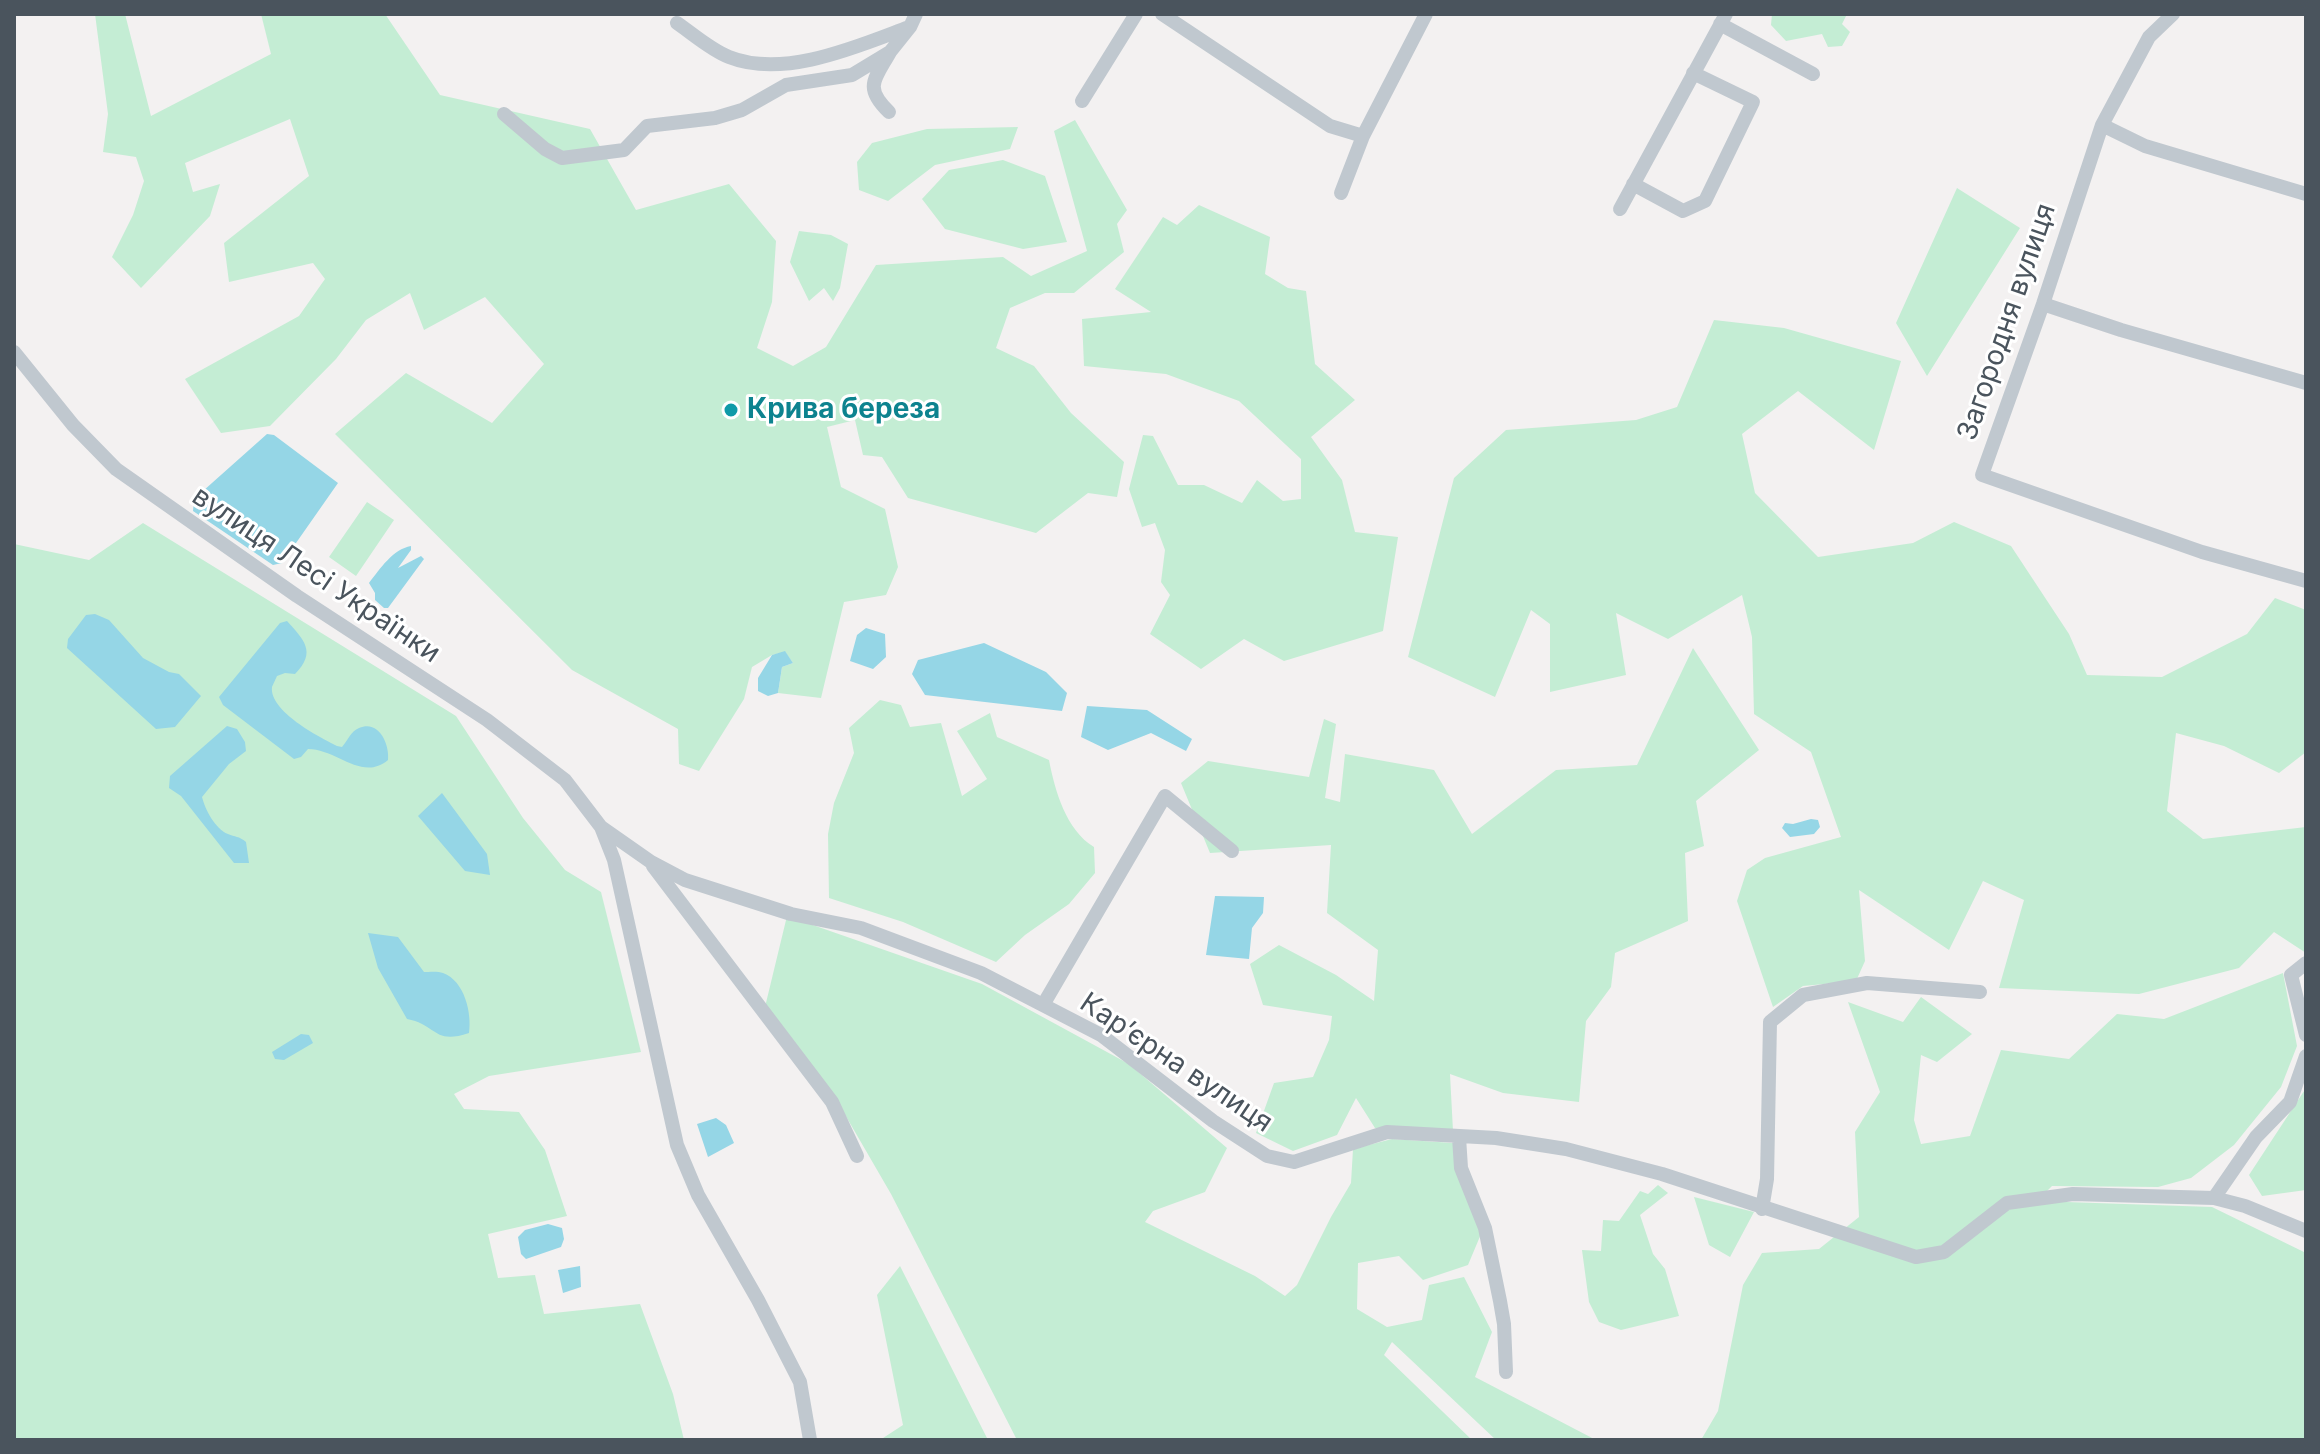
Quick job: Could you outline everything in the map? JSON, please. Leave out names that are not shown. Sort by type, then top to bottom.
[{"type":"street","points":[[1082,101],[1136,14]]},
{"type":"street","points":[[1162,14],[1330,126],[1363,136]]},
{"type":"street","points":[[1341,193],[1363,136],[1426,14]]},
{"type":"street","name":"Загородня вулиця","points":[[2173,14],[2149,37],[2102,125],[1982,475],[2202,552],[2306,581]]},
{"type":"street","points":[[1620,209],[1723,19],[1813,74]]},
{"type":"street","points":[[677,23],[728,57],[758,64],[807,61],[851,48],[913,20]]},
{"type":"street","points":[[889,112],[879,102],[872,84],[913,20]]},
{"type":"street","points":[[504,114],[545,149],[562,158],[624,150],[647,126],[715,118],[742,110],[786,85],[852,75],[890,52]]},
{"type":"street","points":[[1633,184],[1683,211],[1705,201],[1753,102],[1693,73]]},
{"type":"street","points":[[2102,125],[2145,146],[2306,194]]},
{"type":"street","points":[[2043,304],[2121,330],[2306,383]]},
{"type":"street","name":"вулиця Лесі Українки","points":[[14,352],[73,425],[116,469],[297,596],[487,720],[565,780],[601,827],[645,859],[685,880],[779,910],[861,928],[981,973],[1043,1005]]},
{"type":"street","name":"Карʼєрна вулиця","points":[[1232,851],[1165,796],[1043,1005],[1101,1035],[1213,1121],[1267,1156],[1294,1162],[1387,1132],[1496,1138],[1566,1149],[1662,1174],[1916,1257],[1944,1252],[2007,1203],[2073,1194],[2214,1198],[2245,1206],[2306,1231]]},
{"type":"street","name":"вулиця Лесі Українки","points":[[601,827],[616,870],[677,1145],[698,1195],[800,1382],[810,1440]]},
{"type":"street","points":[[616,870],[626,859],[645,859],[832,1102],[857,1156]]},
{"type":"street","points":[[2306,963],[2291,975],[2306,1035]]},
{"type":"street","points":[[1762,1209],[1767,1179],[1770,1022],[1778,1012],[1803,995],[1867,983],[1980,992]]},
{"type":"street","points":[[2214,1198],[2256,1137],[2290,1102],[2306,1056]]},
{"type":"street","points":[[1459,1137],[1461,1168],[1485,1228],[1500,1301],[1506,1372]]},
{"type":"green space","points":[[95,14],[125,14],[151,116],[271,54],[261,14],[385,14],[440,95],[590,129],[636,210],[729,184],[776,241],[772,302],[757,348],[793,366],[826,347],[876,265],[1003,257],[1031,276],[1087,251],[1054,131],[1075,120],[1127,210],[1117,224],[1124,252],[1074,293],[1045,293],[1010,308],[996,348],[1034,366],[1071,413],[1124,462],[1117,497],[1088,493],[1036,533],[908,498],[882,457],[863,455],[855,420],[827,427],[841,487],[885,509],[898,567],[886,595],[844,602],[821,698],[778,693],[782,667],[793,663],[785,652],[772,655],[752,667],[744,699],[699,771],[679,764],[678,729],[572,670],[335,434],[406,373],[492,423],[544,364],[485,297],[424,330],[410,293],[366,320],[336,359],[270,426],[221,433],[185,379],[299,316],[325,279],[313,263],[229,282],[224,243],[309,176],[290,119],[185,163],[193,192],[220,184],[210,216],[141,288],[112,257],[133,215],[144,181],[136,157],[103,152],[108,114]]},
{"type":"green space","points":[[1772,14],[1847,14],[1842,24],[1850,32],[1842,46],[1828,47],[1822,34],[1786,41],[1771,25]]},
{"type":"green space","points":[[1018,127],[1010,149],[935,165],[888,201],[859,190],[857,162],[872,143],[927,129]]},
{"type":"green space","points":[[1003,160],[1045,176],[1067,242],[1023,249],[945,229],[922,199],[949,170]]},
{"type":"green space","points":[[1957,188],[2020,228],[1927,376],[1896,323]]},
{"type":"green space","points":[[1199,205],[1270,237],[1265,274],[1288,288],[1306,291],[1315,364],[1355,400],[1311,437],[1342,480],[1355,532],[1398,537],[1383,631],[1284,661],[1244,639],[1201,669],[1150,634],[1170,595],[1161,582],[1165,550],[1155,523],[1142,527],[1129,489],[1143,435],[1153,436],[1178,485],[1204,485],[1242,503],[1257,480],[1283,501],[1301,499],[1301,459],[1239,401],[1166,374],[1084,366],[1082,319],[1151,312],[1115,289],[1163,217],[1177,225]]},
{"type":"green space","points":[[799,231],[831,235],[848,244],[840,288],[833,301],[824,288],[809,301],[790,262]]},
{"type":"green space","points":[[1714,320],[1784,328],[1901,361],[1874,450],[1798,391],[1742,434],[1755,493],[1818,557],[1913,543],[1954,522],[2011,546],[2069,634],[2087,675],[2162,677],[2247,634],[2275,598],[2306,610],[2306,752],[2279,773],[2224,746],[2176,733],[2167,811],[2203,839],[2306,827],[2306,953],[2274,932],[2239,968],[2139,994],[1999,988],[2024,900],[1983,881],[1949,950],[1859,890],[1865,961],[1856,981],[1803,986],[1773,1007],[1737,901],[1747,870],[1765,858],[1841,837],[1811,752],[1754,714],[1752,637],[1742,595],[1668,639],[1616,613],[1626,675],[1550,692],[1550,624],[1531,610],[1495,697],[1408,657],[1454,478],[1506,430],[1636,420],[1677,407]]},
{"type":"green space","points":[[367,502],[394,520],[356,576],[329,557]]},
{"type":"green space","points":[[143,523],[456,716],[523,818],[565,870],[601,892],[641,1052],[489,1076],[454,1094],[464,1109],[519,1112],[545,1150],[567,1216],[488,1234],[498,1278],[535,1275],[544,1314],[640,1304],[673,1394],[684,1440],[14,1440],[14,544],[89,560]]},
{"type":"green space","points":[[1693,648],[1759,750],[1696,801],[1704,846],[1685,853],[1688,921],[1615,953],[1611,987],[1586,1021],[1579,1102],[1503,1093],[1450,1074],[1453,1131],[1375,1128],[1356,1098],[1337,1135],[1293,1151],[1256,1133],[1274,1083],[1313,1077],[1329,1040],[1332,1016],[1263,1005],[1250,964],[1279,945],[1336,975],[1374,1001],[1378,950],[1327,913],[1331,845],[1210,853],[1181,783],[1208,761],[1309,777],[1324,719],[1336,724],[1325,798],[1340,802],[1345,754],[1434,770],[1472,834],[1556,770],[1637,765]]},
{"type":"green space","points":[[880,700],[901,705],[910,727],[941,723],[962,796],[987,779],[957,731],[990,713],[997,737],[1049,760],[1063,809],[1076,831],[1094,847],[1095,873],[1069,904],[1025,935],[996,962],[903,922],[829,898],[828,834],[834,803],[854,753],[849,728]]},
{"type":"green space","points":[[787,916],[982,984],[1129,1064],[1227,1148],[1205,1192],[1153,1211],[1145,1222],[1255,1276],[1285,1296],[1297,1285],[1351,1183],[1353,1149],[1392,1139],[1453,1143],[1481,1234],[1468,1265],[1423,1280],[1399,1256],[1358,1263],[1357,1309],[1387,1327],[1422,1320],[1429,1285],[1464,1277],[1492,1332],[1475,1377],[1596,1440],[1496,1440],[1392,1342],[1384,1355],[1472,1440],[1017,1440],[891,1194],[840,1106],[765,1007]]},
{"type":"green space","points":[[2283,973],[2297,1046],[2281,1087],[2234,1145],[2191,1178],[2158,1187],[2052,1186],[2037,1201],[2212,1207],[2306,1253],[2306,1440],[1701,1440],[1718,1411],[1743,1285],[1762,1253],[1819,1249],[1859,1217],[1855,1132],[1880,1092],[1848,1002],[1903,1022],[1921,997],[1972,1034],[1937,1062],[1921,1055],[1914,1120],[1921,1144],[1970,1136],[2001,1050],[2069,1059],[2117,1014],[2164,1019]]},
{"type":"green space","points":[[2306,1088],[2306,1190],[2262,1196],[2249,1175]]},
{"type":"green space","points":[[1658,1185],[1668,1193],[1640,1215],[1653,1254],[1665,1269],[1679,1316],[1621,1330],[1599,1322],[1589,1302],[1582,1250],[1601,1251],[1603,1220],[1619,1221],[1640,1191],[1648,1194]]},
{"type":"green space","points":[[1694,1197],[1754,1212],[1730,1257],[1709,1245]]},
{"type":"green space","points":[[900,1266],[988,1440],[880,1440],[903,1425],[877,1295]]},
{"type":"water","points":[[267,434],[274,435],[338,483],[282,563],[273,565],[193,511],[194,499]]},
{"type":"water","points":[[411,546],[398,568],[421,556],[424,559],[388,608],[384,608],[375,600],[369,583],[393,555]]},
{"type":"water","points":[[95,614],[109,620],[143,658],[179,674],[201,696],[175,727],[156,729],[67,648],[68,639],[86,615]]},
{"type":"water","points":[[287,621],[303,640],[307,653],[295,674],[277,676],[272,687],[278,705],[297,722],[337,746],[342,747],[356,729],[372,727],[385,741],[388,760],[369,768],[308,749],[301,757],[294,759],[223,705],[219,697],[280,623]]},
{"type":"water","points":[[866,628],[885,634],[886,657],[873,669],[850,661],[857,635]]},
{"type":"water","points":[[984,643],[1046,672],[1067,693],[1062,711],[925,695],[912,674],[918,660]]},
{"type":"water","points":[[785,651],[793,663],[782,667],[778,693],[768,696],[758,691],[758,678],[772,655]]},
{"type":"water","points":[[1087,706],[1147,710],[1192,739],[1186,751],[1151,733],[1108,750],[1081,737]]},
{"type":"water","points":[[227,726],[237,729],[245,742],[246,751],[229,764],[202,797],[208,813],[219,828],[246,842],[249,863],[234,863],[181,796],[169,788],[170,776]]},
{"type":"water","points":[[442,793],[487,854],[490,875],[465,871],[418,816]]},
{"type":"water","points":[[1818,820],[1820,827],[1814,834],[1790,837],[1782,828],[1785,823]]},
{"type":"water","points":[[1215,896],[1264,897],[1263,913],[1252,928],[1249,959],[1206,955]]},
{"type":"water","points":[[368,933],[398,937],[424,972],[443,973],[451,977],[462,990],[468,1008],[469,1033],[448,1037],[407,1019],[378,968]]},
{"type":"water","points":[[301,1034],[309,1035],[313,1043],[284,1060],[275,1059],[272,1052]]},
{"type":"water","points":[[716,1118],[726,1125],[734,1143],[708,1157],[697,1124]]},
{"type":"water","points":[[548,1224],[562,1228],[564,1239],[561,1247],[526,1259],[521,1254],[518,1237],[525,1230]]},
{"type":"water","points":[[580,1266],[581,1287],[563,1293],[558,1270]]},
{"type":"place","name":"Крива береза","points":[[731,410]]}]
